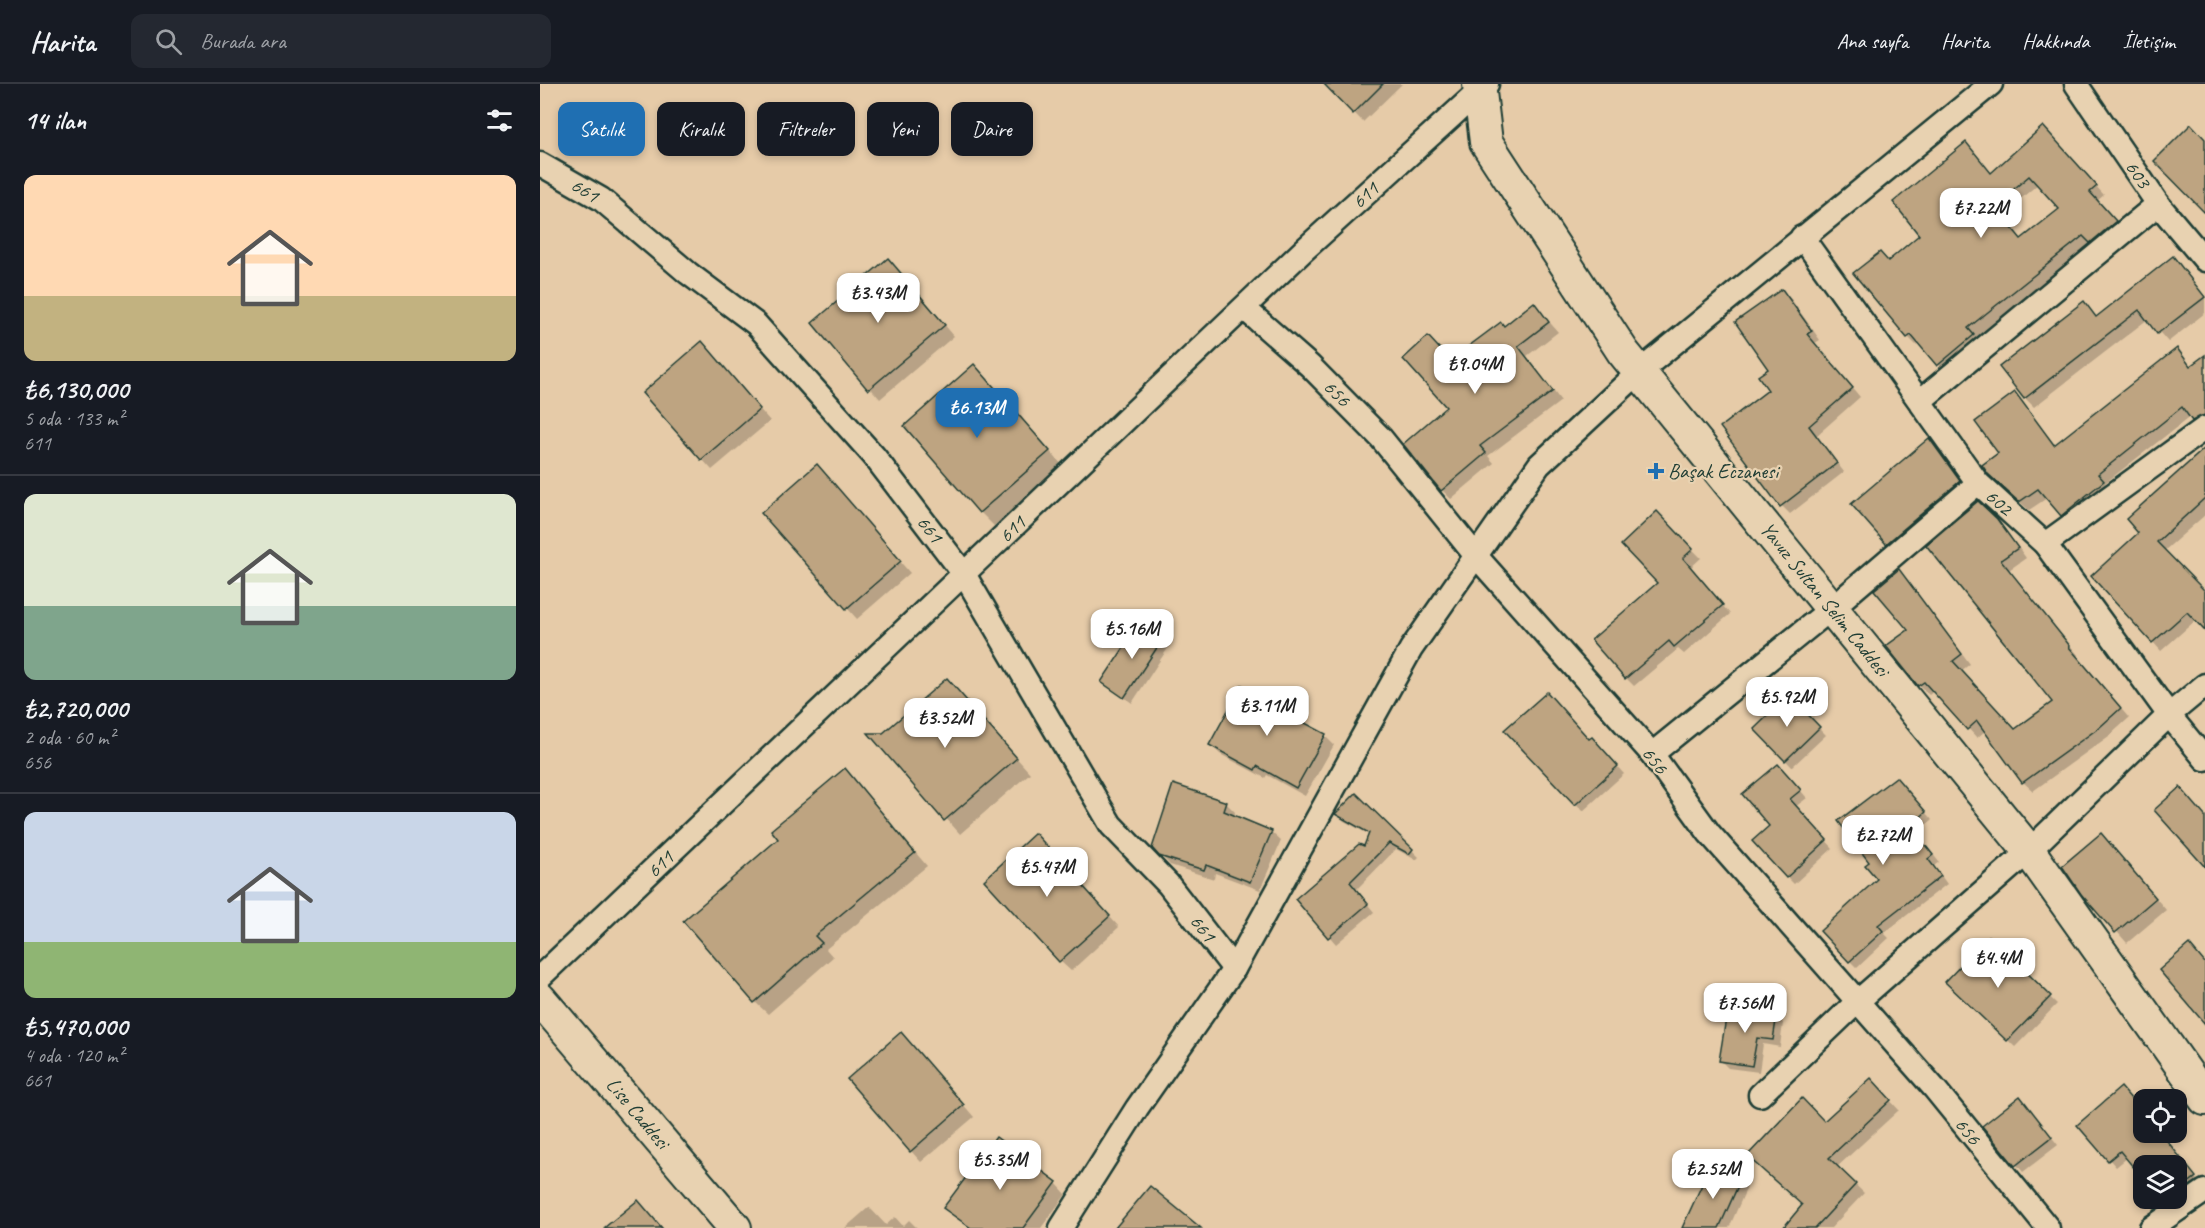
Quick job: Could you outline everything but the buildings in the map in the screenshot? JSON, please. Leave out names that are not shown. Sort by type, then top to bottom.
[{"type":"street","points":[[1061,1228],[1137,1108],[1234,969],[1411,649],[1539,465],[1639,372],[1990,84]]},
{"type":"street","name":"603","points":[[2076,84],[2158,204],[2205,260]]},
{"type":"street","name":"611","points":[[540,977],[1244,308],[1482,86]]},
{"type":"street","name":"Yavuz Sultan Selim Caddesi","points":[[1482,86],[1486,142],[1623,352],[2029,851],[2205,1099]]},
{"type":"street","name":"661","points":[[540,164],[601,200],[688,273],[756,324],[874,456],[964,574],[1111,825],[1168,884],[1234,969]]},
{"type":"street","points":[[1920,401],[2158,204]]},
{"type":"street","name":"602","points":[[1802,237],[1978,483],[2045,544],[2169,715],[2205,759]]},
{"type":"street","name":"656","points":[[1244,308],[1310,366],[1382,438],[1476,556],[1652,754],[1710,833],[1934,1088],[2048,1228]]},
{"type":"street","points":[[2045,544],[2205,428]]},
{"type":"street","points":[[1652,754],[1832,608],[1978,483]]},
{"type":"street","points":[[1760,1095],[1857,1002],[2029,851],[2169,715],[2205,686]]},
{"type":"street","name":"Lise Caddesi","points":[[540,999],[735,1228]]},
{"type":"street","points":[[2151,1228],[2205,1191]]},
{"type":"place","name":"Başak Eczanesi","points":[[1656,471]]}]
